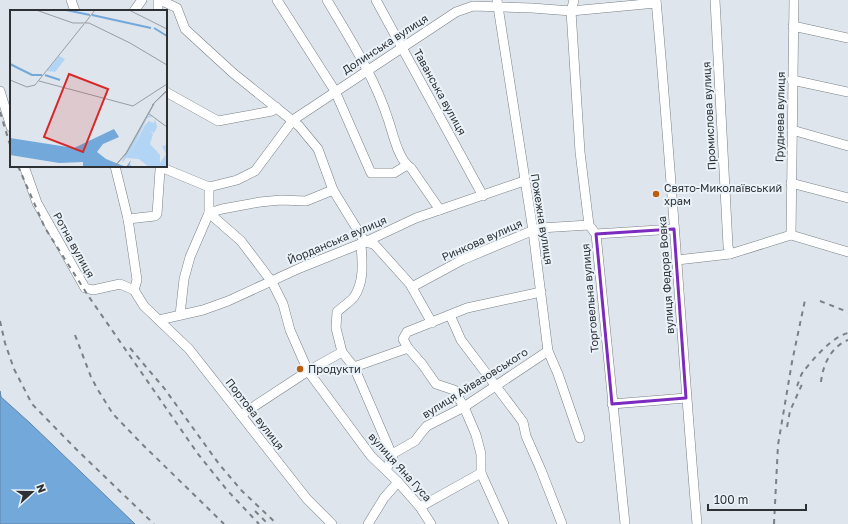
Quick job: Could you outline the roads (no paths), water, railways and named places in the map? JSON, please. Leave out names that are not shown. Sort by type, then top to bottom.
[{"type":"street","points":[[71,0],[75,10]]},
{"type":"street","points":[[135,10],[142,0]]},
{"type":"street","points":[[158,10],[159,0],[177,8],[186,29],[233,74],[293,120],[318,149],[333,190],[363,243],[362,272],[358,286],[354,296],[337,312],[336,328],[342,352],[354,367],[392,455],[386,470]]},
{"type":"street","points":[[277,0],[335,91],[371,173],[394,173],[407,165]]},
{"type":"street","points":[[327,0],[368,70],[384,106],[398,148],[407,165],[411,168],[440,210]]},
{"type":"street","name":"Таванська вулиця","points":[[376,0],[483,196]]},
{"type":"street","points":[[574,0],[571,11],[580,152],[589,225]]},
{"type":"street","name":"Промислова вулиця","points":[[715,0],[728,246],[730,254]]},
{"type":"street","name":"Груднева вулиця","points":[[791,235],[794,0]]},
{"type":"street","name":"Долинська вулиця","points":[[209,187],[237,180],[255,171],[293,120],[456,12],[473,6],[497,3],[532,4],[571,11],[656,2]]},
{"type":"street","name":"вулиця Федора Вовка","points":[[656,2],[697,524]]},
{"type":"street","name":"Пожежна вулиця","points":[[497,3],[524,181],[533,230],[548,351],[558,374],[580,438]]},
{"type":"street","points":[[793,26],[848,38]]},
{"type":"street","points":[[792,80],[848,92]]},
{"type":"street","points":[[0,91],[10,124]]},
{"type":"street","points":[[167,93],[218,121],[272,111],[276,107]]},
{"type":"street","points":[[792,130],[848,146]]},
{"type":"street","name":"Ротна вулиця","points":[[24,167],[37,203],[85,288],[93,290],[120,284],[134,290]]},
{"type":"street","points":[[115,167],[128,219],[137,280],[134,290]]},
{"type":"street","points":[[128,219],[155,216],[157,214],[160,170],[163,167],[209,187],[209,214],[190,257],[184,279],[180,315]]},
{"type":"street","name":"Йорданська вулиця","points":[[159,320],[204,310],[228,301],[300,268],[363,243],[416,218],[524,181]]},
{"type":"street","points":[[791,182],[848,198]]},
{"type":"street","points":[[209,214],[222,209],[260,202],[281,200],[306,201],[333,190]]},
{"type":"street","name":"вулиця Яна Гуса","points":[[209,214],[241,241],[272,282],[283,304],[290,330],[308,371],[371,456],[398,482],[420,507],[431,524]]},
{"type":"street","name":"Ринкова вулиця","points":[[412,287],[462,260],[533,230],[540,228],[589,225]]},
{"type":"street","name":"Торговельна вулиця","points":[[589,225],[596,234],[624,524]]},
{"type":"street","points":[[596,234],[674,229]]},
{"type":"street","points":[[677,260],[730,254],[791,235],[848,252]]},
{"type":"street","points":[[363,243],[374,244],[412,287],[432,323]]},
{"type":"street","name":"Портова вулиця","points":[[134,290],[144,306],[188,349],[307,499],[332,524]]},
{"type":"street","points":[[504,524],[481,473],[480,454],[476,435],[464,407],[454,390],[436,384],[404,342],[405,334],[467,308],[541,292]]},
{"type":"street","points":[[450,315],[461,340],[523,422],[526,436],[562,524]]},
{"type":"street","points":[[354,367],[408,348]]},
{"type":"street","name":"вулиця Айвазовського","points":[[392,455],[396,451],[416,441],[427,426],[464,407],[548,351]]},
{"type":"street","points":[[240,415],[308,371],[342,352]]},
{"type":"street","points":[[612,404],[686,398]]},
{"type":"street","points":[[420,507],[481,473]]},
{"type":"street","points":[[368,524],[384,498],[398,482]]},
{"type":"water","points":[[0,391],[1,397],[135,524],[0,524]]},
{"type":"railway","points":[[0,112],[10,145]]},
{"type":"railway","points":[[18,167],[45,228],[89,297],[198,454],[227,490],[259,524]]},
{"type":"railway","points":[[774,524],[778,445],[792,362],[805,300]]},
{"type":"railway","points":[[820,301],[848,312]]},
{"type":"railway","points":[[0,321],[5,343],[14,369],[32,404],[76,449],[154,524]]},
{"type":"railway","points":[[797,386],[801,375],[817,355],[836,339],[848,333]]},
{"type":"railway","points":[[75,335],[91,377],[113,414],[224,524]]},
{"type":"railway","points":[[821,382],[829,357],[837,347],[848,340]]},
{"type":"railway","points":[[130,348],[164,388],[219,464],[242,491],[277,524]]},
{"type":"railway","points":[[787,427],[790,411],[803,382]]},
{"type":"railway","points":[[255,511],[268,524]]},
{"type":"place","name":"Свято-Миколаївський храм","points":[[656,194]]},
{"type":"place","name":"Продукти","points":[[300,369]]}]
